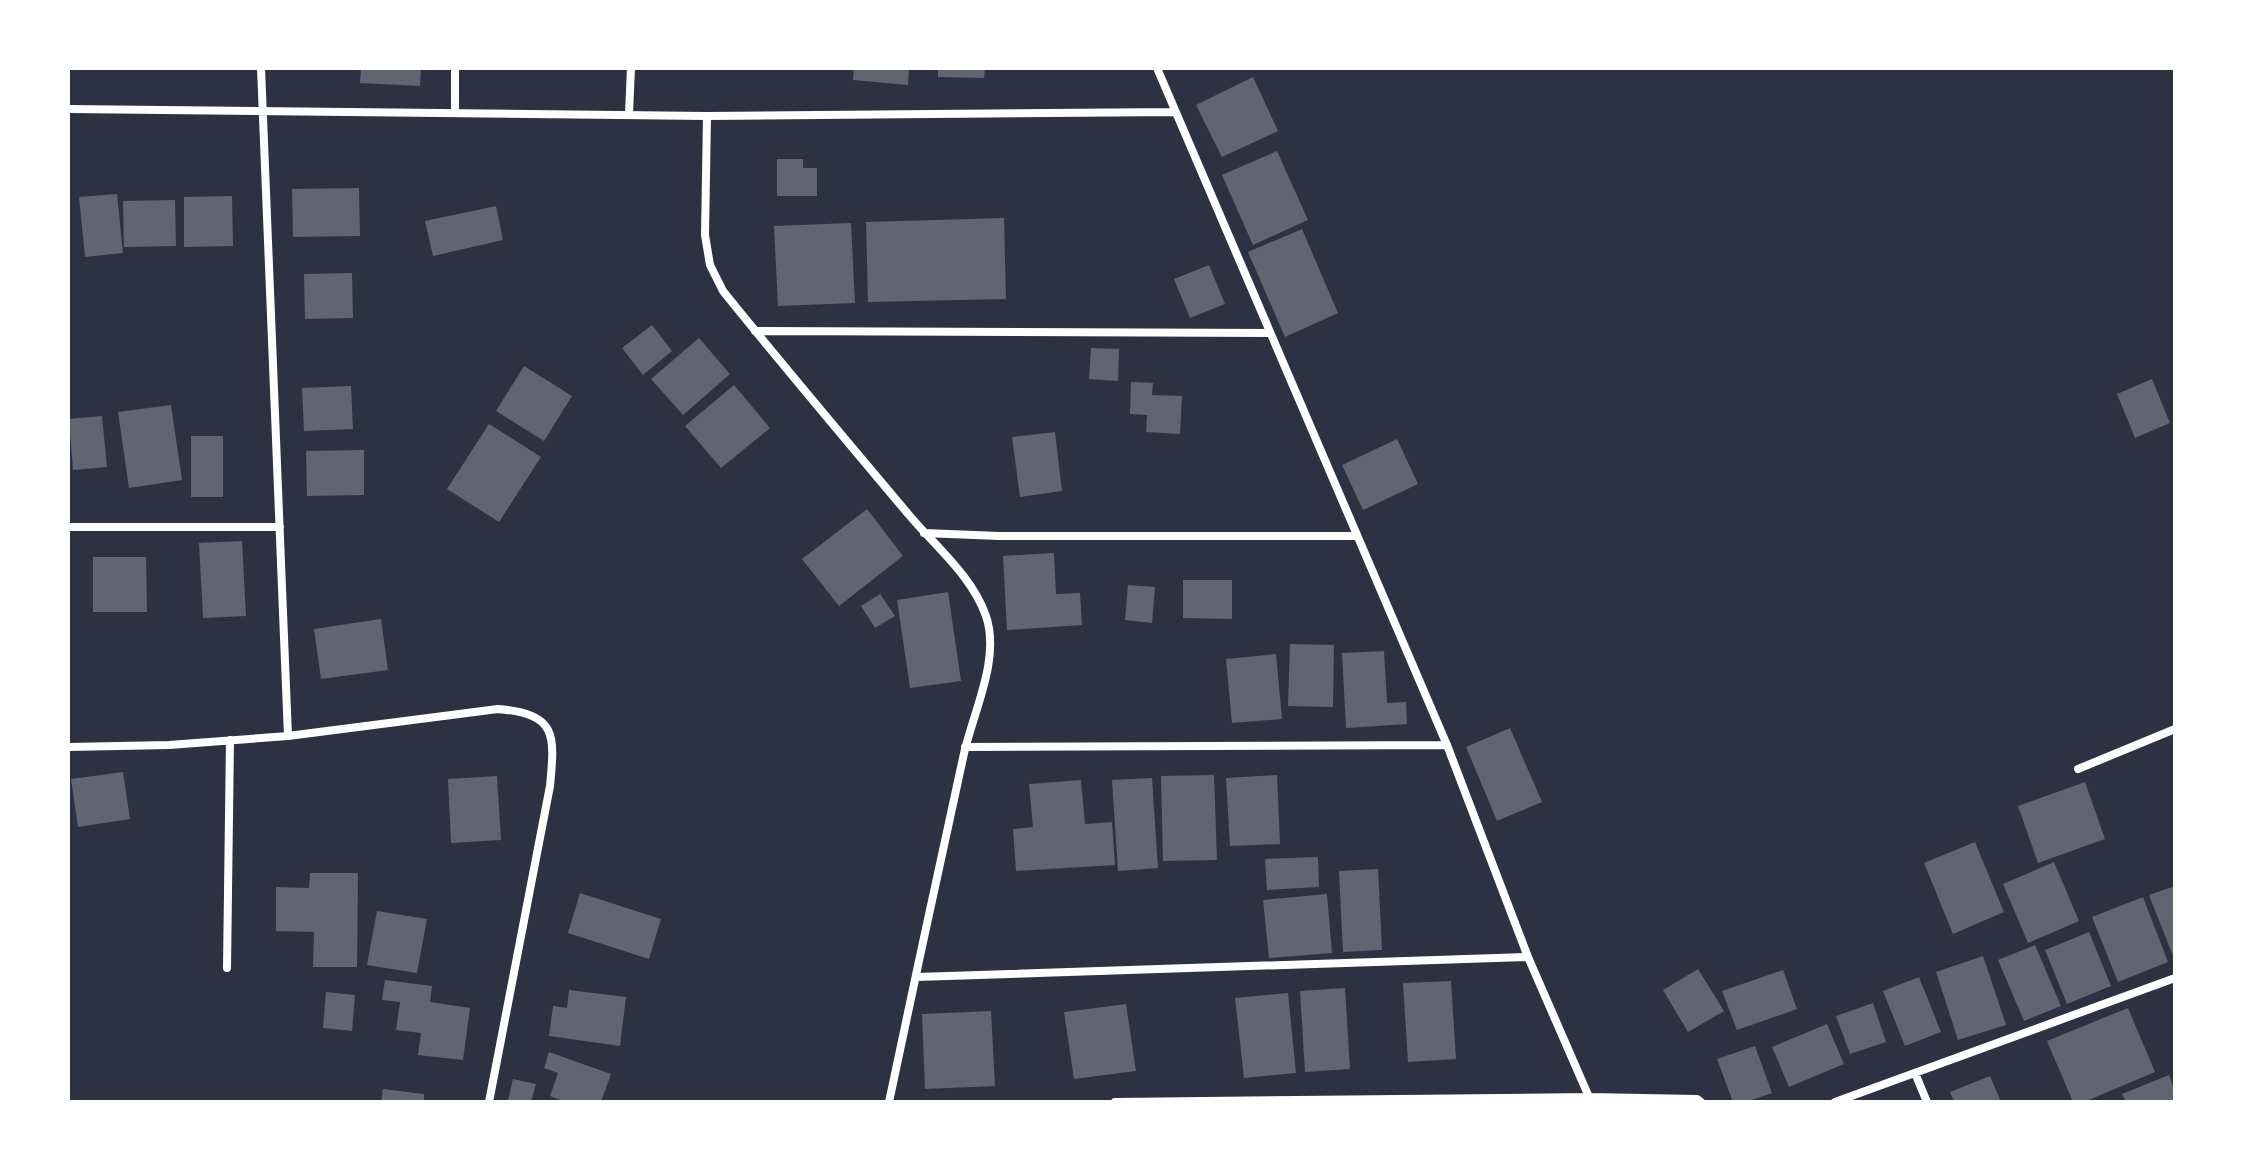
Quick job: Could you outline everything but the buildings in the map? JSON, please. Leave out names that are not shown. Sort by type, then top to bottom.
[{"type":"street","points":[[261,68],[288,736]]},
{"type":"street","points":[[455,68],[455,113]]},
{"type":"street","points":[[629,113],[631,68]]},
{"type":"street","points":[[1157,68],[1447,745],[1528,957],[1589,1097]]},
{"type":"street","points":[[68,109],[707,116],[1175,112]]},
{"type":"street","points":[[707,116],[705,235],[710,265],[723,291],[962,575],[977,596],[987,619],[991,645],[965,747],[889,1102]]},
{"type":"street","points":[[755,331],[1270,333]]},
{"type":"street","points":[[68,527],[280,527]]},
{"type":"street","points":[[924,533],[999,536],[1357,536]]},
{"type":"street","points":[[68,747],[169,745],[288,736],[498,709],[527,712],[543,722],[552,735],[550,786],[489,1102]]},
{"type":"street","points":[[2078,769],[2175,729]]},
{"type":"street","points":[[227,968],[230,740]]},
{"type":"street","points":[[965,747],[1447,745]]},
{"type":"street","points":[[916,977],[1528,957]]},
{"type":"street","points":[[1835,1102],[2175,978]]},
{"type":"street","points":[[1915,1073],[1927,1102]]},
{"type":"street","points":[[1115,1102],[1589,1097],[1667,1097],[1701,1102]]}]
